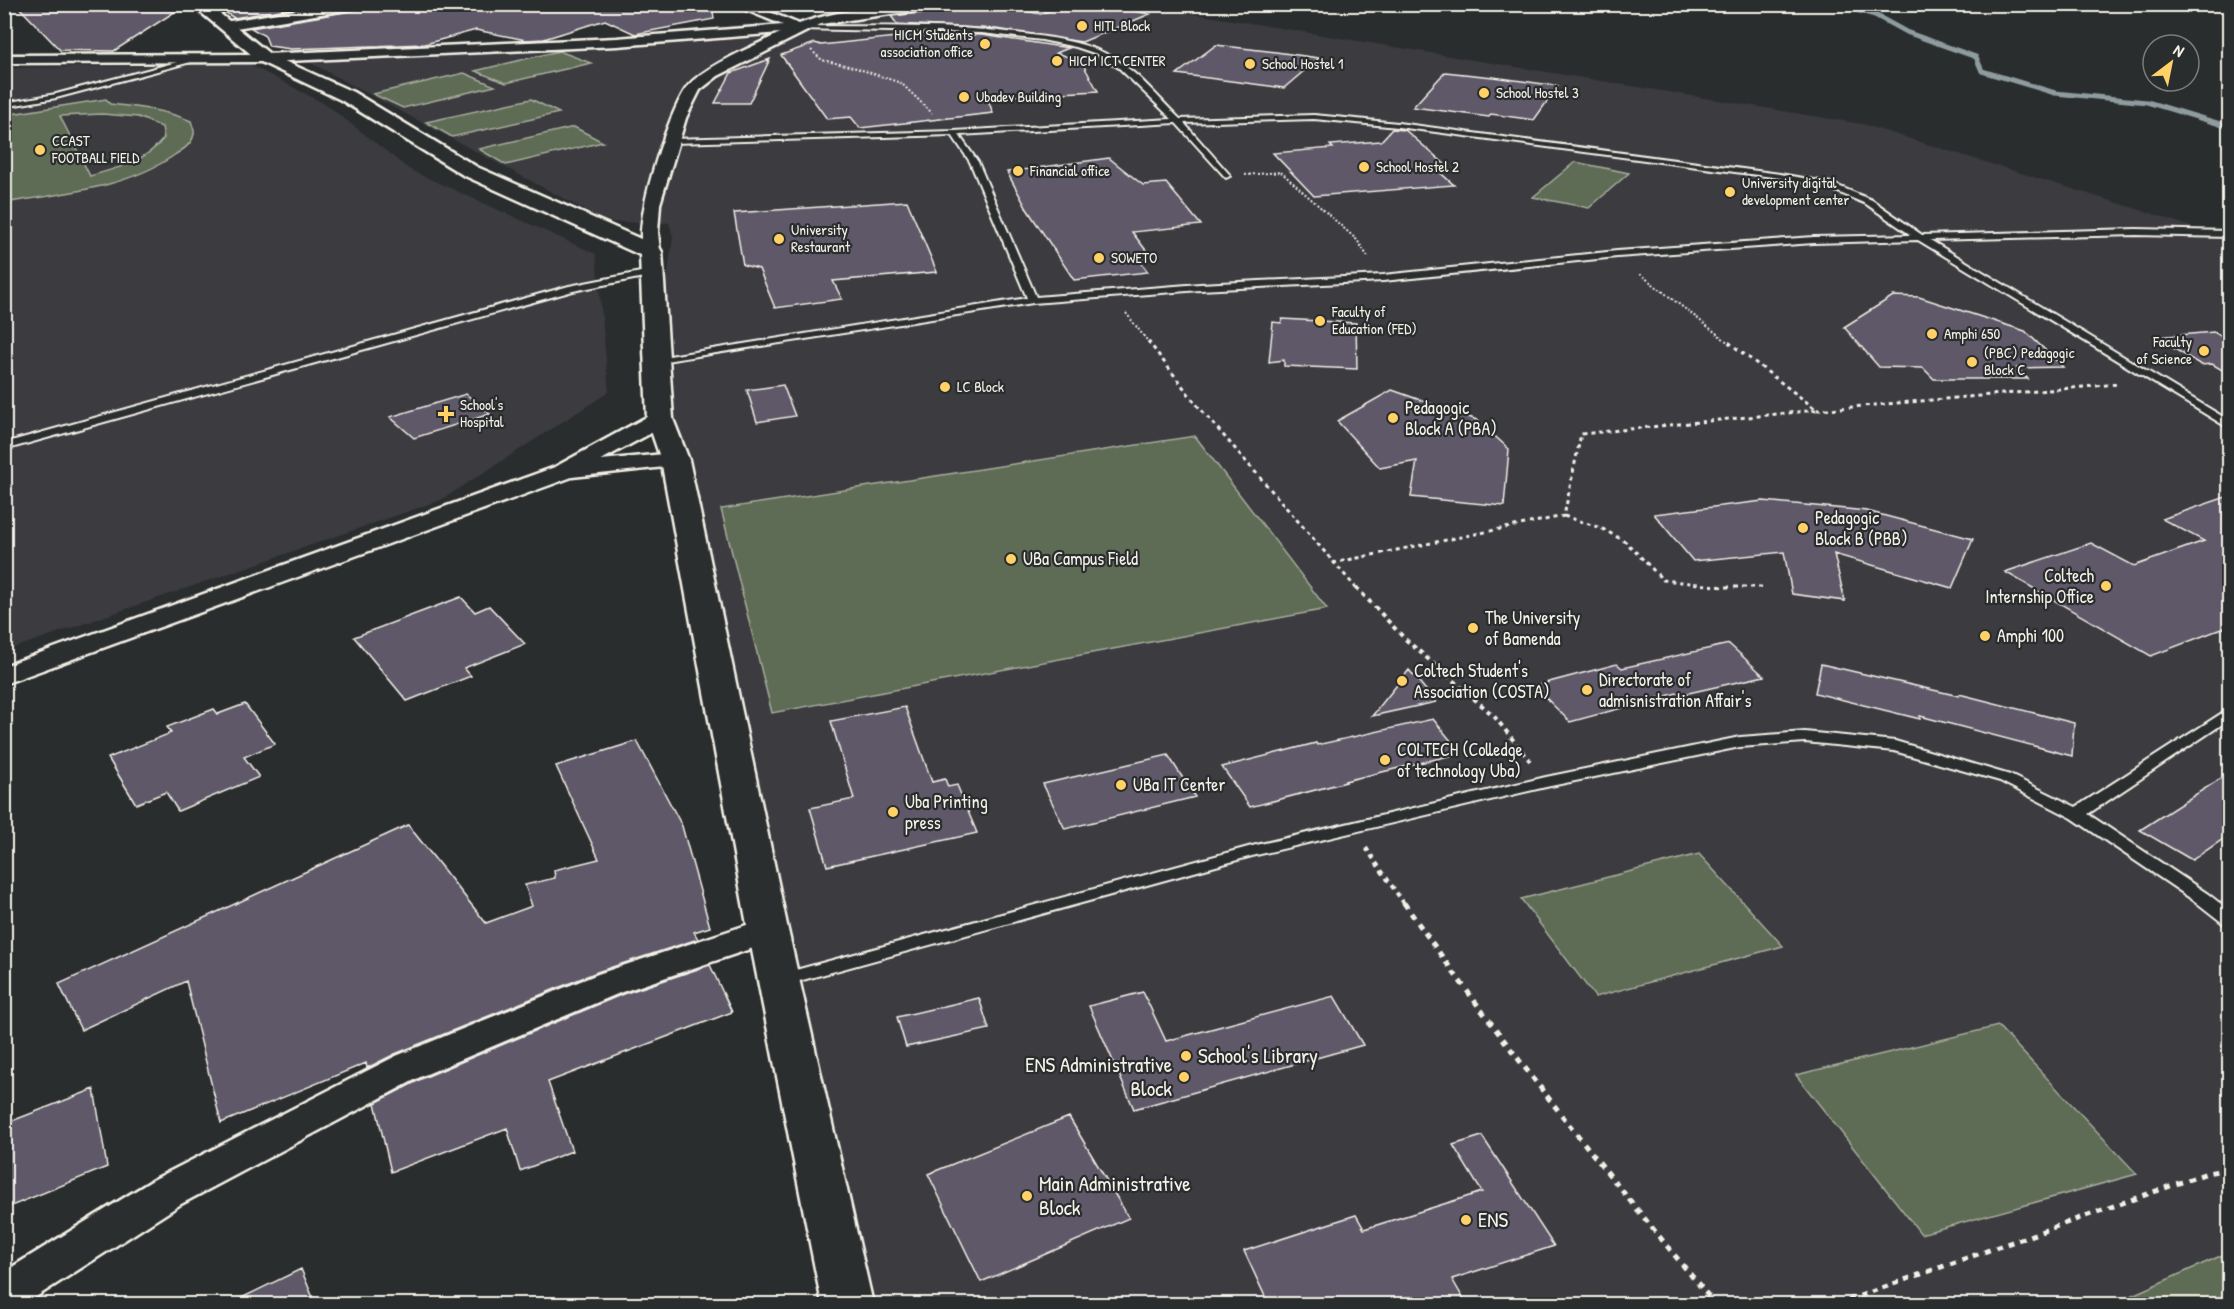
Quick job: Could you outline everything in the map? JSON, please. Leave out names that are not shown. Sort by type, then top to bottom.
[{"type":"street","points":[[198,4],[265,58],[347,96],[470,171],[651,262]]},
{"type":"street","points":[[224,26],[357,4]]},
{"type":"street","points":[[737,4],[800,28]]},
{"type":"street","points":[[848,1305],[768,930],[675,460],[660,419],[649,232],[652,204],[679,118],[694,88],[713,74],[800,28],[818,21],[952,4]]},
{"type":"street","points":[[4,59],[265,58],[617,42],[800,28]]},
{"type":"street","points":[[4,676],[563,471],[660,419]]},
{"type":"street","points":[[563,471],[675,460]]},
{"type":"street","points":[[4,1295],[167,1192],[409,1066],[610,983],[768,930]]},
{"type":"lane","points":[[800,28],[975,31],[1063,42],[1098,52],[1133,74],[1226,176]]},
{"type":"lane","points":[[4,105],[56,96],[202,57]]},
{"type":"lane","points":[[673,141],[954,133],[1178,121],[1314,117],[1780,176],[1828,185],[1869,202],[1918,236],[2229,426]]},
{"type":"lane","points":[[954,133],[974,162],[1033,300]]},
{"type":"lane","points":[[657,361],[1033,300],[1111,293],[1383,278],[1617,254],[1754,244],[1918,236],[2136,232],[2229,234]]},
{"type":"lane","points":[[4,447],[572,288],[651,262]]},
{"type":"lane","points":[[2078,814],[2229,712]]},
{"type":"lane","points":[[779,981],[1241,854],[1546,782],[1740,742],[1805,737],[1895,746],[2005,778],[2078,814],[2202,898],[2229,920]]},
{"type":"path","points":[[810,49],[822,60],[853,67],[901,83],[954,133]]},
{"type":"path","points":[[1226,176],[1281,172],[1357,240],[1383,278]]},
{"type":"path","points":[[1617,254],[1661,293],[1817,410]]},
{"type":"path","points":[[1111,293],[1197,405],[1333,563],[1405,639],[1494,716],[1546,782]]},
{"type":"path","points":[[1564,516],[1581,434],[2154,380]]},
{"type":"path","points":[[1333,563],[1564,516],[1601,528],[1626,542],[1664,579],[1725,587],[1763,587]]},
{"type":"path","points":[[1352,828],[1471,999],[1625,1196],[1715,1305]]},
{"type":"path","points":[[1838,1305],[2207,1173],[2229,1169]]},
{"type":"shaded area","name":"The University of Bamenda","points":[[977,5],[1141,5],[1862,124],[2160,216],[2229,240],[2229,1304],[868,1304],[756,787],[656,355],[673,237],[669,223],[607,222],[307,61]]},
{"type":"shaded area","points":[[249,64],[327,105],[410,170],[596,254],[609,392],[441,500],[5,651],[4,68]]},
{"type":"green space","points":[[559,51],[591,63],[506,83],[475,71]]},
{"type":"green space","points":[[464,73],[495,86],[403,108],[373,94]]},
{"type":"green space","points":[[106,99],[110,104],[181,117],[191,121],[194,132],[191,141],[182,150],[157,166],[137,175],[94,188],[5,203],[5,115]],"holes":[[[102,114],[138,117],[162,127],[164,138],[140,158],[121,167],[90,176],[60,116]]]},
{"type":"green space","points":[[531,99],[559,113],[452,137],[426,122]]},
{"type":"green space","points":[[574,127],[603,142],[506,165],[479,149]]},
{"type":"green space","points":[[1575,162],[1629,173],[1589,208],[1533,197]]},
{"type":"green space","name":"UBa Campus Field","points":[[1195,436],[1327,609],[772,713],[721,509]]},
{"type":"green space","points":[[1699,854],[1783,946],[1595,997],[1521,899]]},
{"type":"green space","points":[[1998,1026],[2137,1174],[1921,1234],[1796,1075]]},
{"type":"green space","points":[[2225,1254],[2229,1258],[2229,1304],[2112,1304]]},
{"type":"building","points":[[16,4],[187,4],[114,51],[60,50]]},
{"type":"building","points":[[212,4],[315,4],[234,18]]},
{"type":"building","points":[[365,4],[712,4],[714,19],[635,34],[605,20],[544,39],[526,40],[476,30],[425,44],[291,49],[269,46],[265,36],[251,28],[357,10]]},
{"type":"building","points":[[960,4],[1003,4],[1004,7],[1041,14],[1064,4],[1097,4],[1150,14],[1082,42],[996,29],[897,24],[891,16],[952,10]]},
{"type":"building","points":[[904,34],[982,35],[1069,48],[1056,53],[1081,61],[1098,91],[987,97],[993,113],[860,128],[851,117],[827,119],[781,55],[815,43],[821,45],[906,36]]},
{"type":"building","points":[[1216,45],[1319,58],[1284,88],[1177,74]]},
{"type":"building","points":[[770,59],[749,103],[715,103],[731,73]]},
{"type":"building","points":[[1445,72],[1558,86],[1534,120],[1491,114],[1489,117],[1413,107]]},
{"type":"building","points":[[1392,129],[1405,130],[1448,167],[1435,168],[1454,185],[1314,196],[1273,153],[1381,141]]},
{"type":"building","points":[[1109,158],[1143,185],[1166,183],[1201,225],[1132,232],[1152,258],[1139,260],[1148,272],[1074,280],[1027,209],[1007,172]]},
{"type":"building","name":"University Restaurant","points":[[907,201],[937,272],[833,281],[842,299],[775,308],[759,269],[743,265],[734,213]]},
{"type":"building","name":"Amphi 650","points":[[1893,296],[1919,297],[2025,331],[2063,367],[2017,368],[2028,379],[1934,379],[1923,368],[1879,367],[1844,327]]},
{"type":"building","points":[[1282,319],[1356,323],[1357,369],[1284,366],[1284,360],[1269,362],[1273,322],[1281,323]]},
{"type":"building","name":"Faculty of Science","points":[[2214,332],[2229,341],[2229,374],[2212,364],[2201,365],[2155,337]]},
{"type":"building","points":[[783,385],[795,416],[757,422],[747,390]]},
{"type":"building","name":"Pedagogic Block A (PBA)","points":[[1392,390],[1477,420],[1509,449],[1504,506],[1411,497],[1417,461],[1380,468],[1337,421]]},
{"type":"building","points":[[466,394],[490,414],[414,438],[390,417]]},
{"type":"building","points":[[2229,496],[2229,626],[2151,656],[2005,572],[2091,543],[2134,566],[2204,541],[2162,519]]},
{"type":"building","points":[[1763,501],[1867,511],[1973,539],[1952,588],[1834,554],[1845,601],[1792,594],[1784,552],[1693,561],[1654,514]]},
{"type":"building","points":[[461,597],[475,612],[489,606],[525,644],[464,668],[471,676],[407,701],[354,637]]},
{"type":"building","points":[[1729,644],[1764,676],[1680,695],[1677,693],[1570,722],[1534,686],[1617,664],[1622,668]]},
{"type":"building","points":[[1821,664],[1959,696],[1959,694],[2074,723],[2072,756],[1920,716],[1920,719],[1815,693]]},
{"type":"building","points":[[1409,670],[1436,702],[1372,716]]},
{"type":"building","points":[[245,704],[275,744],[244,757],[259,777],[178,811],[166,792],[136,804],[108,758],[171,733],[167,727],[214,709],[218,714]]},
{"type":"building","points":[[905,707],[932,782],[945,779],[948,787],[957,785],[977,833],[827,866],[810,808],[854,799],[831,721]]},
{"type":"building","points":[[1433,719],[1461,753],[1250,807],[1222,767],[1316,743],[1317,745]]},
{"type":"building","points":[[637,741],[682,826],[710,927],[694,932],[698,939],[597,972],[395,1054],[367,1068],[366,1063],[221,1123],[186,981],[81,1030],[59,984],[408,825],[486,923],[532,906],[525,885],[555,878],[554,870],[599,859],[556,766]]},
{"type":"building","points":[[1168,755],[1195,797],[1065,829],[1043,784]]},
{"type":"building","points":[[2229,773],[2229,835],[2192,860],[2140,830]]},
{"type":"building","points":[[710,965],[732,1012],[548,1082],[572,1151],[520,1171],[507,1128],[391,1172],[375,1103],[423,1078],[623,994]]},
{"type":"building","name":"ENS Administrative Block","points":[[1143,992],[1166,1041],[1334,996],[1363,1045],[1134,1109],[1089,1006]]},
{"type":"building","points":[[979,998],[989,1029],[906,1047],[897,1017]]},
{"type":"building","points":[[94,1089],[107,1167],[4,1209],[4,1124]]},
{"type":"building","name":"Main Administrative Block","points":[[1069,1117],[1129,1218],[981,1282],[928,1174]]},
{"type":"building","name":"ENS","points":[[1482,1136],[1554,1246],[1452,1279],[1467,1305],[1269,1305],[1244,1251],[1356,1215],[1364,1229],[1482,1192],[1453,1145]]},
{"type":"building","points":[[301,1269],[316,1305],[227,1305]]},
{"type":"waterway","points":[[1835,4],[1875,15],[1906,32],[1976,57],[1982,71],[2055,93],[2147,102],[2230,127]]},
{"type":"place","name":"HITL Block","points":[[1082,26]]},
{"type":"place","name":"HICM Students association office","points":[[985,44]]},
{"type":"place","name":"HICM ICT CENTER","points":[[1057,61]]},
{"type":"place","name":"School Hostel 1","points":[[1250,64]]},
{"type":"place","name":"School Hostel 3","points":[[1484,93]]},
{"type":"place","name":"Ubadev Building","points":[[964,97]]},
{"type":"place","name":"CCAST FOOTBALL FIELD","points":[[40,150]]},
{"type":"place","name":"School Hostel 2","points":[[1364,167]]},
{"type":"place","name":"Financial office","points":[[1018,171]]},
{"type":"place","name":"University digital development center","points":[[1730,192]]},
{"type":"place","name":"University Restaurant","points":[[779,239]]},
{"type":"place","name":"SOWETO","points":[[1099,258]]},
{"type":"place","name":"Faculty of Education (FED)","points":[[1320,321]]},
{"type":"place","name":"Amphi 650","points":[[1932,334]]},
{"type":"place","name":"Faculty of Science","points":[[2204,351]]},
{"type":"place","name":"(PBC) Pedagogic Block C","points":[[1972,362]]},
{"type":"place","name":"LC Block","points":[[945,387]]},
{"type":"place","name":"School's Hospital","points":[[446,414]]},
{"type":"place","name":"Pedagogic Block A (PBA)","points":[[1393,418]]},
{"type":"place","name":"Pedagogic Block B (PBB)","points":[[1803,528]]},
{"type":"place","name":"UBa Campus Field","points":[[1011,559]]},
{"type":"place","name":"Coltech Internship Office","points":[[2106,586]]},
{"type":"place","name":"The University of Bamenda","points":[[1473,628]]},
{"type":"place","name":"Amphi 100","points":[[1985,636]]},
{"type":"place","name":"Coltech Student's Association (COSTA)","points":[[1402,681]]},
{"type":"place","name":"Directorate of admisnistration Affair's","points":[[1587,690]]},
{"type":"place","name":"COLTECH (Colledge of technology Uba)","points":[[1385,760]]},
{"type":"place","name":"UBa IT Center","points":[[1121,785]]},
{"type":"place","name":"Uba Printing press","points":[[893,812]]},
{"type":"place","name":"School's Library","points":[[1186,1056]]},
{"type":"place","name":"ENS Administrative Block","points":[[1184,1077]]},
{"type":"place","name":"Main Administrative Block","points":[[1027,1196]]},
{"type":"place","name":"ENS","points":[[1466,1220]]}]
